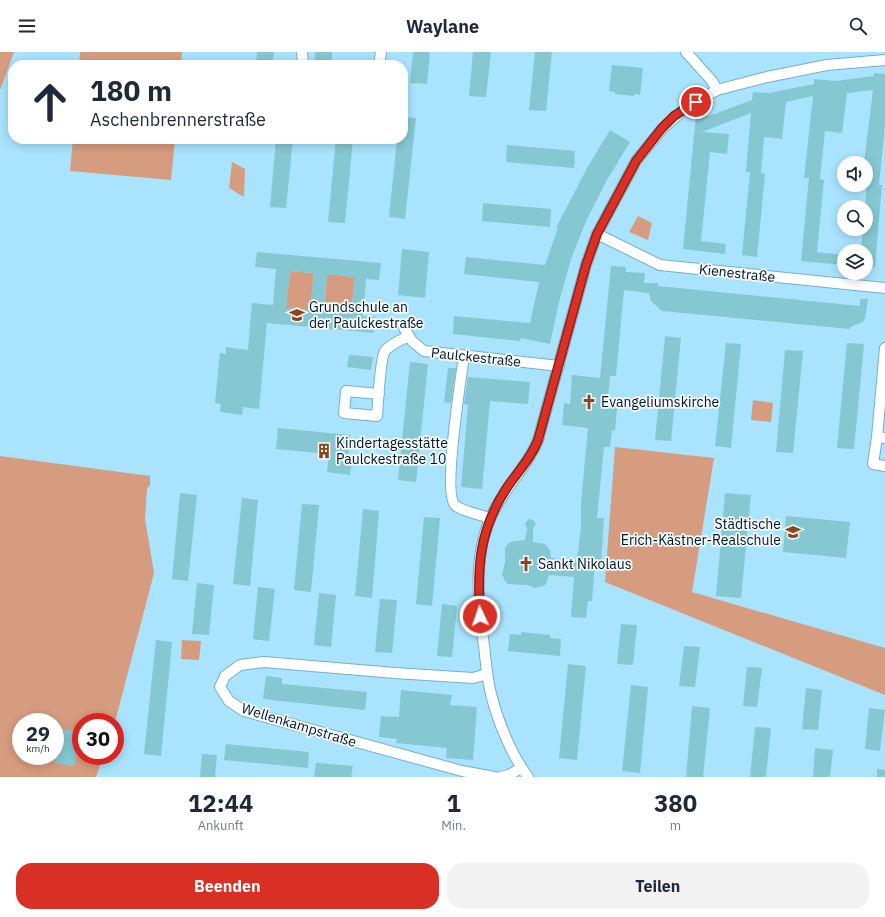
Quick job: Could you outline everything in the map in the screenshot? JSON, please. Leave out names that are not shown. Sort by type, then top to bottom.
[{"type":"street","points":[[686,52],[712,80],[717,90]]},
{"type":"street","points":[[528,777],[521,768],[502,727],[491,695],[487,674],[480,606],[480,559],[490,518],[508,487],[535,449],[541,432],[586,265],[597,234],[636,161],[662,128],[687,107],[717,90],[767,76],[827,65],[885,60]]},
{"type":"street","name":"Kienestraße","points":[[597,234],[660,265],[885,288]]},
{"type":"street","name":"Paulckestraße","points":[[379,394],[383,354],[407,332],[412,341],[424,351],[559,366]]},
{"type":"street","points":[[885,348],[881,437],[873,464],[885,466]]},
{"type":"street","points":[[464,356],[450,476],[451,500],[456,506],[490,518]]},
{"type":"street","name":"Wellenkampstraße","points":[[487,674],[473,678],[264,662],[240,665],[225,676],[220,687],[228,701],[244,711],[456,769],[494,777]]},
{"type":"street","points":[[500,777],[509,775],[521,768]]},
{"type":"shaded area","points":[[0,52],[14,52],[11,60],[8,60],[8,68],[0,90]]},
{"type":"shaded area","points":[[80,52],[182,52],[181,60],[79,60]]},
{"type":"shaded area","points":[[73,144],[175,144],[171,180],[70,171]]},
{"type":"shaded area","points":[[232,162],[245,169],[244,197],[229,188]]},
{"type":"shaded area","points":[[638,216],[652,223],[648,240],[629,232]]},
{"type":"shaded area","points":[[290,271],[314,273],[310,310],[286,308]]},
{"type":"shaded area","points":[[327,274],[355,277],[351,314],[324,312]]},
{"type":"shaded area","points":[[753,400],[773,403],[771,422],[751,420]]},
{"type":"shaded area","points":[[615,447],[714,458],[692,592],[885,648],[885,695],[605,582]]},
{"type":"shaded area","points":[[0,456],[150,476],[150,485],[147,489],[145,519],[154,573],[117,713],[72,713],[72,765],[100,765],[96,777],[0,777]]},
{"type":"shaded area","points":[[182,640],[201,641],[199,660],[181,659]]},
{"type":"building","points":[[257,52],[274,52],[273,60],[256,60]]},
{"type":"building","points":[[315,52],[332,52],[332,60],[315,60]]},
{"type":"building","points":[[413,52],[430,52],[427,84],[410,83]]},
{"type":"building","points":[[473,52],[491,52],[486,97],[469,96]]},
{"type":"building","points":[[535,52],[552,52],[546,111],[529,110]]},
{"type":"building","points":[[612,65],[643,68],[640,95],[634,94],[634,96],[615,94],[615,92],[609,91]]},
{"type":"building","points":[[874,73],[885,74],[885,126],[879,185],[882,185],[875,267],[873,267],[873,244],[862,244],[862,236],[873,236],[873,200],[866,200],[866,192],[873,192],[873,156],[865,156],[873,90],[847,93],[842,133],[825,131],[820,179],[824,180],[817,252],[837,254],[837,264],[801,261],[809,178],[804,178],[813,96],[786,102],[782,139],[764,137],[761,173],[765,174],[757,257],[742,255],[750,172],[746,172],[751,113],[702,132],[729,134],[727,154],[710,152],[701,241],[726,244],[725,254],[683,249],[696,115],[709,116],[752,100],[753,92],[769,93],[814,84],[814,79],[836,81],[874,76]]},
{"type":"building","points":[[408,117],[416,118],[405,219],[389,217],[396,144],[408,144]]},
{"type":"building","points":[[610,130],[630,142],[607,180],[587,219],[571,259],[559,302],[550,344],[521,338],[520,341],[453,334],[454,316],[530,323],[539,282],[464,274],[466,257],[545,265],[558,228],[556,228],[587,168]]},
{"type":"building","points":[[276,144],[292,144],[286,208],[270,207]]},
{"type":"building","points":[[336,144],[353,144],[345,223],[328,222]]},
{"type":"building","points":[[507,145],[575,151],[574,168],[506,162]]},
{"type":"building","points":[[483,203],[551,209],[550,227],[482,221]]},
{"type":"building","points":[[402,249],[429,252],[425,298],[398,295]]},
{"type":"building","name":"Grundschule an der Paulckestraße","points":[[257,252],[381,263],[379,280],[366,279],[363,316],[375,317],[374,333],[267,323],[259,409],[243,407],[242,415],[220,412],[221,404],[215,403],[220,353],[226,354],[226,347],[248,350],[252,303],[273,305],[276,269],[255,267]],"holes":[[[290,271],[314,273],[310,310],[286,308]],[[327,274],[355,277],[351,314],[324,312]]]},
{"type":"building","points":[[611,266],[626,267],[626,272],[645,273],[644,283],[658,283],[658,286],[860,306],[860,299],[868,299],[863,322],[850,327],[850,329],[662,311],[651,301],[649,293],[624,290],[616,376],[610,376],[607,407],[617,408],[615,431],[612,430],[610,447],[604,447],[597,518],[604,518],[601,563],[595,562],[592,601],[588,601],[586,618],[571,617],[574,577],[549,575],[546,584],[535,588],[528,585],[508,584],[502,574],[505,563],[505,548],[510,542],[525,540],[527,529],[525,523],[529,519],[533,520],[536,524],[533,529],[533,542],[545,544],[550,550],[551,558],[577,561],[588,428],[562,425],[564,403],[570,404],[572,375],[600,378]]},
{"type":"building","points":[[665,336],[681,338],[671,441],[655,440]]},
{"type":"building","points":[[726,343],[741,344],[731,448],[715,446]]},
{"type":"building","points":[[847,343],[864,344],[854,449],[837,448]]},
{"type":"building","points":[[785,350],[803,351],[793,453],[776,452]]},
{"type":"building","points":[[349,355],[373,357],[371,370],[347,367]]},
{"type":"building","points":[[410,362],[428,364],[416,482],[398,480]]},
{"type":"building","points":[[448,368],[456,368],[451,403],[444,402]]},
{"type":"building","points":[[468,377],[530,382],[528,404],[490,401],[482,489],[461,487],[468,405],[464,404]]},
{"type":"building","name":"Kindertagesstätte Paulckestraße 10","points":[[278,428],[350,435],[348,461],[352,461],[350,475],[327,472],[329,454],[276,449]]},
{"type":"building","points":[[180,493],[197,495],[188,581],[172,579]]},
{"type":"building","points":[[725,493],[751,495],[741,598],[716,596]]},
{"type":"building","points":[[242,498],[258,500],[250,586],[233,584]]},
{"type":"building","points":[[302,504],[319,505],[311,592],[294,590]]},
{"type":"building","points":[[363,509],[379,511],[372,598],[355,596]]},
{"type":"building","points":[[786,516],[850,522],[846,558],[783,552]]},
{"type":"building","points":[[424,517],[440,518],[432,606],[416,604]]},
{"type":"building","points":[[197,583],[214,585],[209,635],[192,634]]},
{"type":"building","points":[[258,587],[275,589],[269,641],[253,639]]},
{"type":"building","points":[[319,593],[336,595],[331,647],[314,645]]},
{"type":"building","points":[[380,599],[397,600],[392,653],[375,652]]},
{"type":"building","points":[[442,604],[457,606],[452,657],[437,656]]},
{"type":"building","points":[[621,624],[637,625],[633,665],[617,664]]},
{"type":"building","points":[[521,632],[550,635],[550,638],[561,639],[560,656],[508,651],[510,634],[521,635]]},
{"type":"building","points":[[156,640],[172,642],[161,756],[144,754]]},
{"type":"building","points":[[684,646],[700,647],[695,687],[679,686]]},
{"type":"building","points":[[568,664],[586,666],[577,760],[559,758]]},
{"type":"building","points":[[747,667],[762,668],[757,707],[743,706]]},
{"type":"building","points":[[266,676],[282,678],[282,684],[367,692],[365,710],[263,699]]},
{"type":"building","points":[[631,685],[648,687],[640,773],[622,771]]},
{"type":"building","points":[[806,688],[822,690],[818,730],[802,729]]},
{"type":"building","points":[[401,690],[452,695],[450,705],[477,707],[473,760],[446,758],[447,748],[396,743],[397,739],[379,737],[381,716],[399,717]]},
{"type":"building","points":[[692,706],[710,708],[703,777],[686,777]]},
{"type":"building","points":[[869,708],[885,710],[880,751],[865,749]]},
{"type":"building","points":[[755,727],[771,728],[766,777],[750,777]]},
{"type":"building","points":[[64,729],[72,731],[72,765],[74,766],[64,764]]},
{"type":"building","points":[[226,744],[309,752],[308,768],[224,760]]},
{"type":"building","points":[[815,748],[833,750],[830,777],[813,777]]},
{"type":"building","points":[[202,754],[217,755],[215,777],[200,777]]},
{"type":"building","points":[[316,763],[353,766],[351,777],[314,777]]},
{"type":"building","points":[[877,769],[885,770],[885,777],[877,777]]},
{"type":"place","name":"Grundschule an der Paulckestraße","points":[[297,315]]},
{"type":"place","name":"Evangeliumskirche","points":[[589,402]]},
{"type":"place","name":"Kindertagesstätte Paulckestraße 10","points":[[324,451]]},
{"type":"place","name":"Städtische Erich-Kästner-Realschule","points":[[793,532]]},
{"type":"place","name":"Sankt Nikolaus","points":[[526,564]]},
{"type":"route","points":[[480,616],[478,575],[484,537],[490,518],[500,499],[535,449],[551,398],[586,265],[597,234],[636,161],[662,128],[674,116],[696,102]]}]
